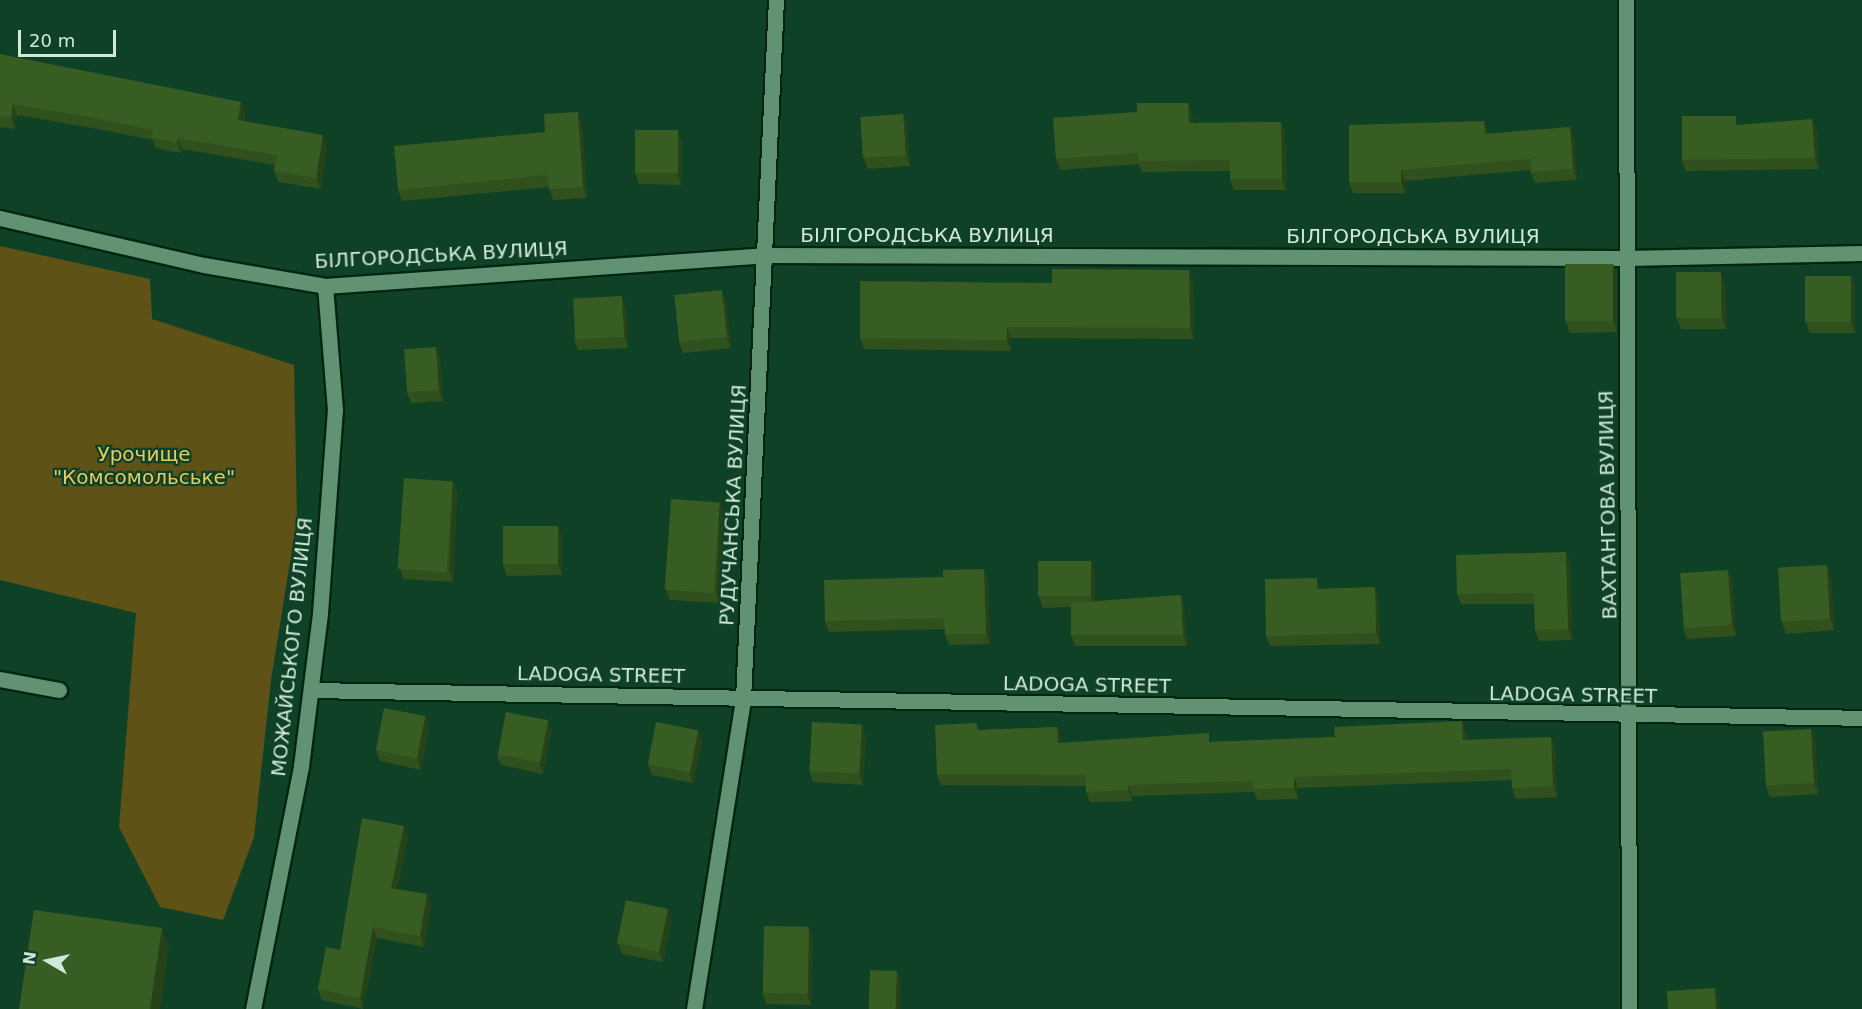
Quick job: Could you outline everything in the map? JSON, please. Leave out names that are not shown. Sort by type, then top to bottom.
[{"type":"street","name":"РУДУЧАНСЬКА ВУЛИЦЯ","points":[[694,1009],[743,699],[768,255],[776,0]]},
{"type":"street","name":"ВАХТАНГОВА ВУЛИЦЯ","points":[[1626,0],[1626,258],[1632,717],[1629,1009]]},
{"type":"street","name":"БІЛГОРОДСЬКА ВУЛИЦЯ","points":[[0,218],[204,265],[325,286],[768,255],[1626,258],[1862,253]]},
{"type":"street","name":"МОЖАЙСЬКОГО ВУЛИЦЯ","points":[[253,1009],[311,690],[335,410],[325,286]]},
{"type":"street","points":[[0,679],[59,690]]},
{"type":"street","name":"LADOGA STREET","points":[[311,690],[1632,717],[1862,718]]},
{"type":"green space","name":"Урочище \"Комсомольське\"","points":[[0,246],[150,279],[152,319],[294,365],[297,519],[271,680],[254,837],[223,920],[160,907],[119,827],[136,613],[0,580]]},
{"type":"building","points":[[0,54],[241,102],[238,120],[323,135],[316,178],[274,171],[277,155],[178,138],[177,143],[152,138],[153,130],[89,117],[13,104],[11,118],[0,116]]},
{"type":"building","points":[[1137,103],[1188,103],[1189,123],[1281,122],[1282,179],[1230,179],[1230,160],[1138,161],[1138,153],[1056,159],[1053,118],[1137,112]]},
{"type":"building","points":[[578,112],[583,187],[549,189],[548,175],[398,190],[394,146],[545,132],[544,114]]},
{"type":"building","points":[[903,114],[906,155],[863,158],[860,117]]},
{"type":"building","points":[[1682,116],[1736,116],[1736,125],[1812,119],[1815,158],[1682,160]]},
{"type":"building","points":[[1484,121],[1485,134],[1570,127],[1573,169],[1531,172],[1530,159],[1401,170],[1401,182],[1349,182],[1349,125]]},
{"type":"building","points":[[635,130],[678,130],[678,173],[635,173]]},
{"type":"building","points":[[1565,264],[1613,264],[1613,321],[1565,321]]},
{"type":"building","points":[[1052,269],[1189,270],[1190,328],[1007,327],[1007,340],[860,338],[860,281],[1052,283]]},
{"type":"building","points":[[1676,272],[1721,272],[1721,318],[1676,318]]},
{"type":"building","points":[[1805,276],[1851,276],[1851,322],[1805,322]]},
{"type":"building","points":[[722,290],[727,337],[679,342],[674,295]]},
{"type":"building","points":[[622,296],[624,337],[575,340],[573,299]]},
{"type":"building","points":[[436,347],[439,390],[407,392],[404,349]]},
{"type":"building","points":[[404,478],[453,481],[447,572],[398,569]]},
{"type":"building","points":[[671,499],[720,502],[714,593],[665,590]]},
{"type":"building","points":[[503,526],[558,526],[558,564],[503,564]]},
{"type":"building","points":[[1566,552],[1568,629],[1535,630],[1534,593],[1457,594],[1456,555]]},
{"type":"building","points":[[1038,561],[1091,561],[1091,596],[1038,596]]},
{"type":"building","points":[[1827,565],[1830,619],[1781,621],[1778,568]]},
{"type":"building","points":[[984,569],[986,634],[945,634],[944,618],[825,621],[824,580],[943,577],[943,570]]},
{"type":"building","points":[[1728,570],[1732,625],[1684,628],[1680,573]]},
{"type":"building","points":[[1317,578],[1317,589],[1375,587],[1376,633],[1266,636],[1265,579]]},
{"type":"building","points":[[1181,595],[1183,635],[1071,635],[1071,603]]},
{"type":"building","points":[[384,708],[425,716],[417,758],[376,750]]},
{"type":"building","points":[[506,712],[548,720],[540,762],[498,754]]},
{"type":"building","points":[[1462,721],[1463,740],[1551,737],[1553,786],[1512,788],[1511,769],[1294,777],[1294,788],[1253,789],[1252,781],[1128,785],[1128,790],[1086,792],[1086,775],[937,774],[935,725],[976,723],[977,730],[1057,727],[1058,743],[1209,733],[1209,742],[1335,737],[1334,727]]},
{"type":"building","points":[[656,722],[698,730],[690,772],[648,764]]},
{"type":"building","points":[[812,722],[862,725],[859,774],[809,771]]},
{"type":"building","points":[[1811,729],[1814,783],[1766,785],[1763,732]]},
{"type":"building","points":[[362,818],[404,826],[391,888],[427,894],[420,936],[373,927],[360,998],[318,989],[326,947],[340,950]]},
{"type":"building","points":[[626,900],[668,909],[659,952],[617,943]]},
{"type":"building","points":[[34,910],[162,928],[150,1009],[19,1009]]},
{"type":"building","points":[[764,926],[809,927],[808,994],[763,993]]},
{"type":"building","points":[[870,970],[897,971],[896,1009],[869,1009]]},
{"type":"building","points":[[1715,988],[1716,1009],[1668,1009],[1667,991]]}]
